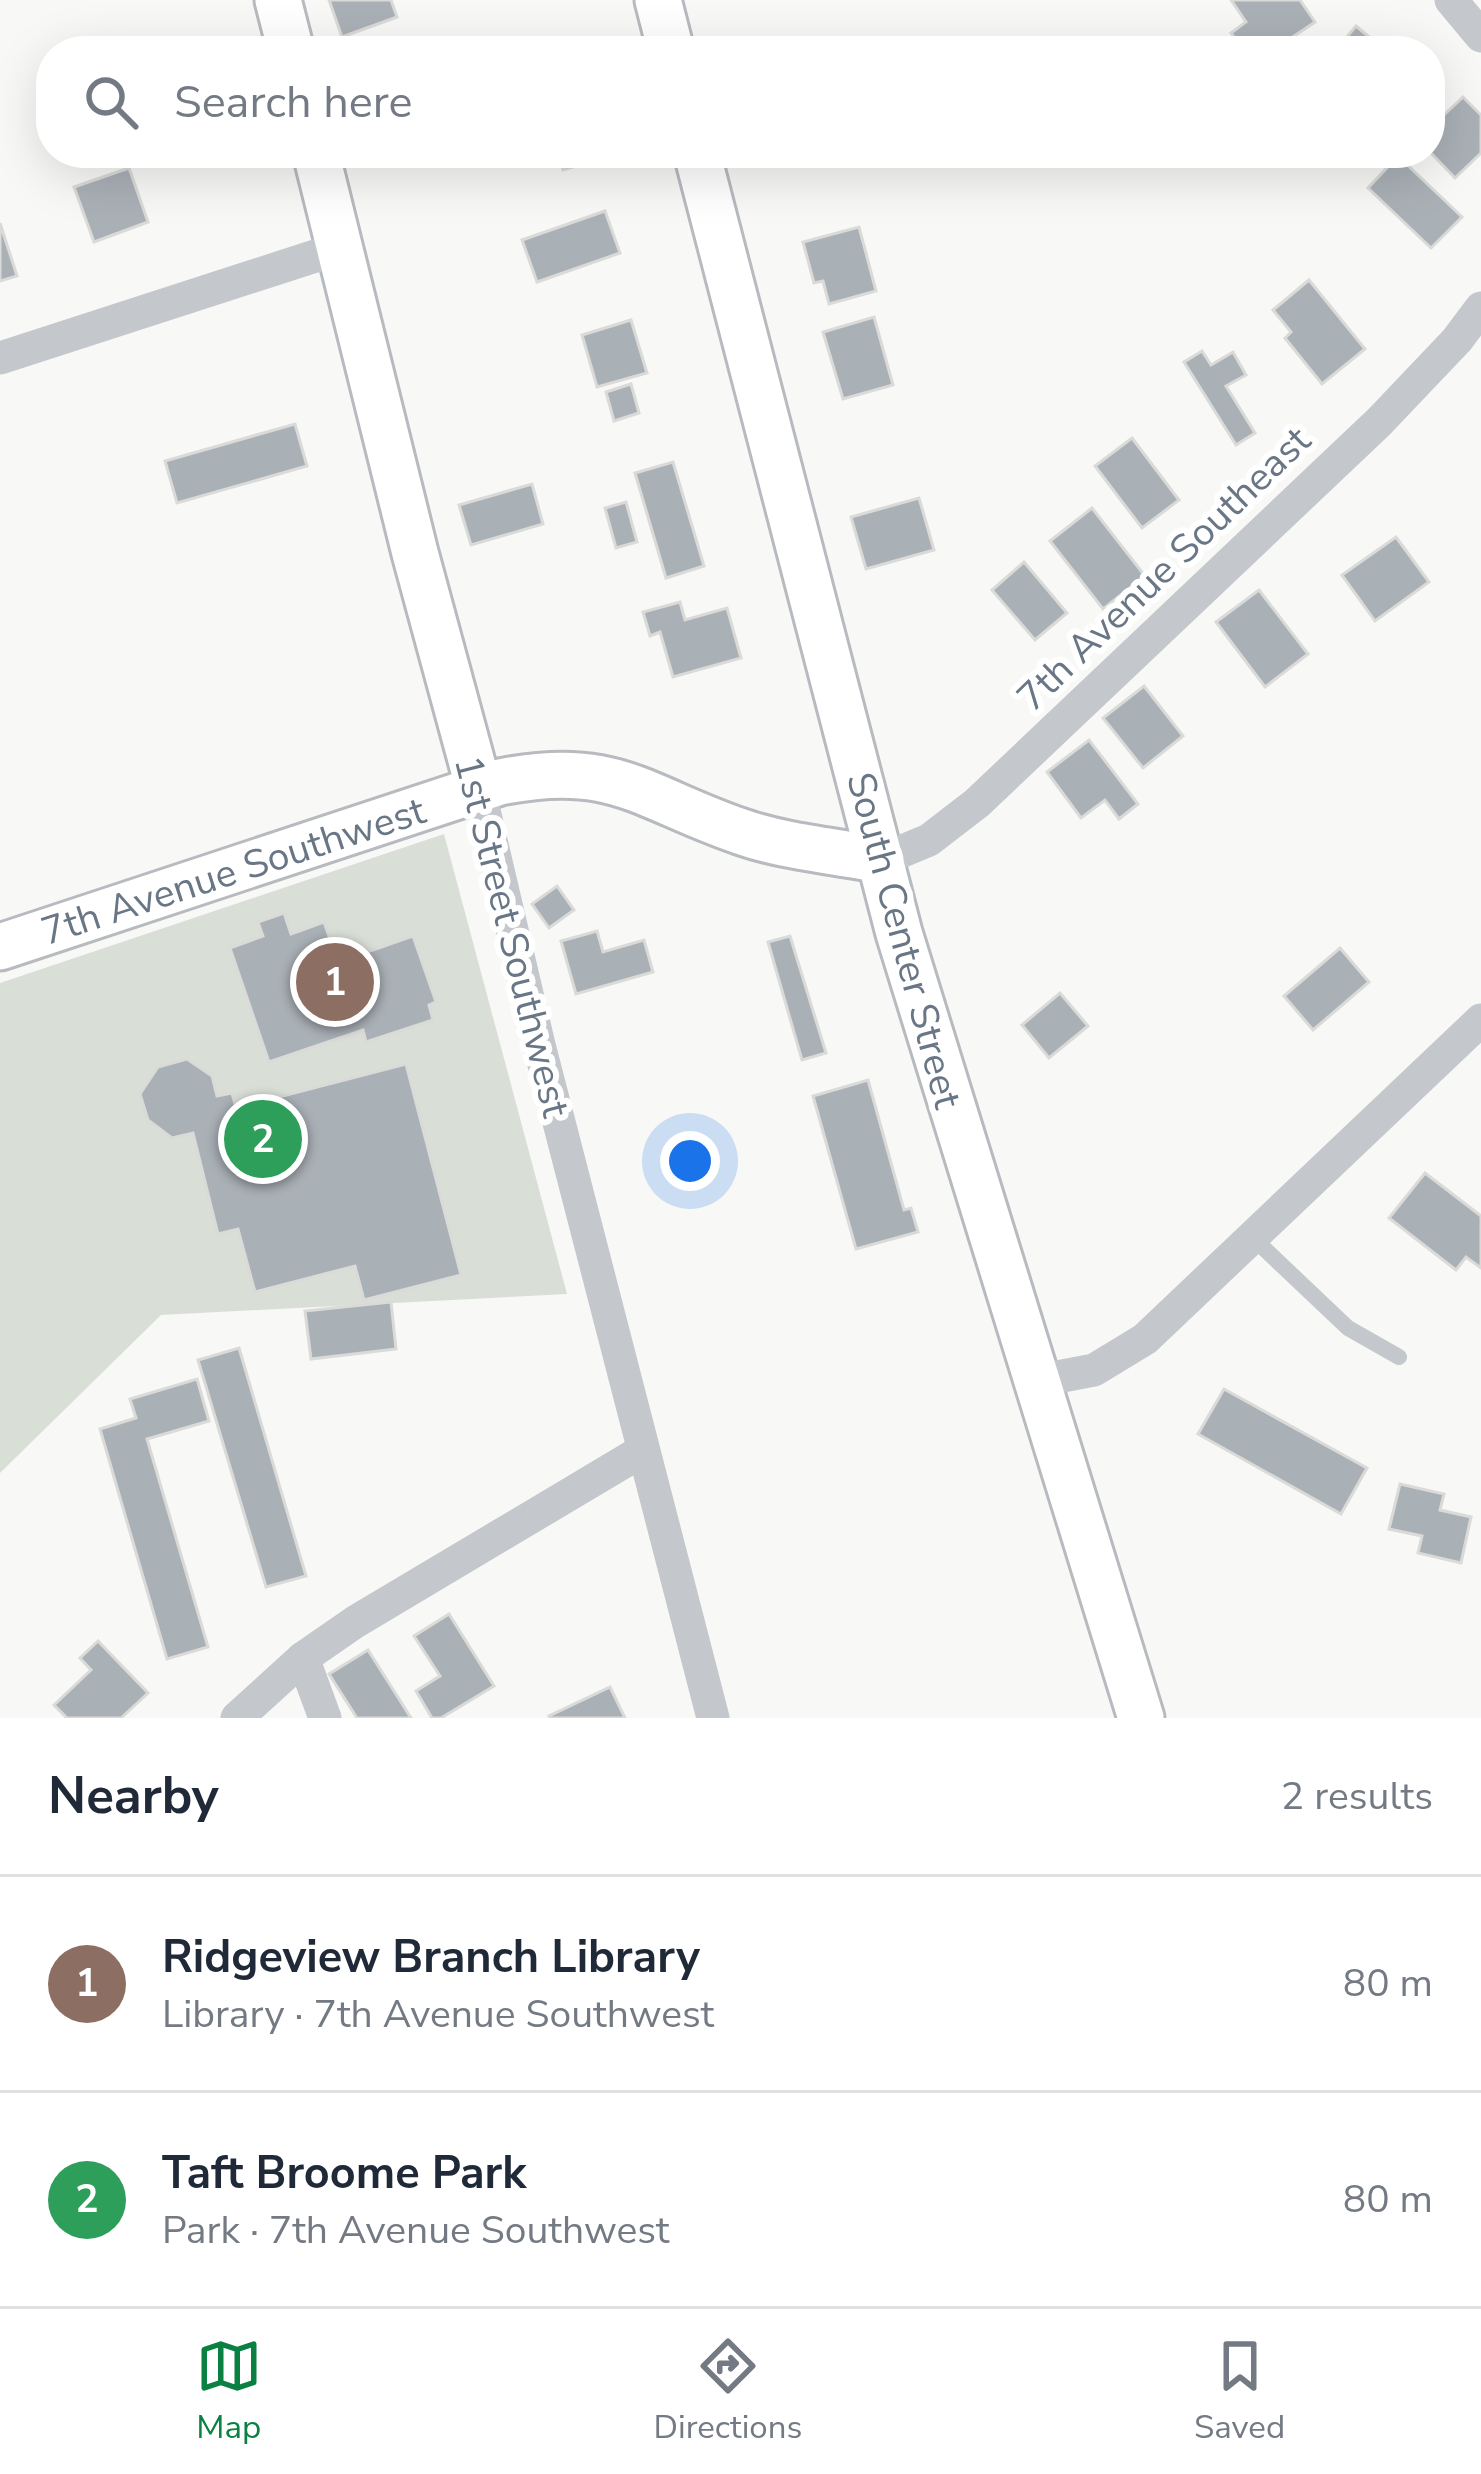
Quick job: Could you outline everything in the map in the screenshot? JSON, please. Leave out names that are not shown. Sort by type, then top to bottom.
[{"type":"street","points":[[278,0],[287,36]]},
{"type":"street","points":[[658,0],[667,36]]},
{"type":"street","points":[[1451,0],[1481,36]]},
{"type":"street","name":"1st Street Southwest","points":[[320,168],[713,1718]]},
{"type":"street","name":"South Center Street","points":[[702,168],[939,1072],[1141,1718]]},
{"type":"street","points":[[0,358],[340,248]]},
{"type":"street","name":"7th Avenue Southeast","points":[[880,860],[928,841],[977,803],[1379,422],[1481,308]]},
{"type":"street","name":"7th Avenue Southwest","points":[[0,947],[479,789],[544,774],[588,775],[632,784],[745,834],[880,860]]},
{"type":"street","points":[[1036,1381],[1071,1377],[1116,1360],[1145,1339],[1481,1021]]},
{"type":"street","points":[[237,1718],[303,1658],[356,1622],[642,1451]]},
{"type":"street","points":[[303,1658],[325,1718]]},
{"type":"lane","points":[[1253,1238],[1348,1328],[1399,1358]]},
{"type":"shaded area","points":[[444,834],[567,1294],[161,1315],[0,1473],[0,983]]},
{"type":"building","points":[[329,0],[391,0],[397,17],[342,36]]},
{"type":"building","points":[[1231,0],[1300,0],[1315,22],[1294,36],[1233,36],[1231,33],[1246,22]]},
{"type":"building","points":[[1356,26],[1368,36],[1348,36]]},
{"type":"building","points":[[1463,97],[1481,115],[1481,153],[1455,178],[1445,168],[1445,114]]},
{"type":"building","points":[[129,168],[148,222],[94,242],[74,187]]},
{"type":"building","points":[[1387,168],[1411,168],[1462,217],[1431,248],[1368,188]]},
{"type":"building","points":[[605,211],[620,253],[537,282],[522,240]]},
{"type":"building","points":[[0,223],[17,276],[0,281]]},
{"type":"building","points":[[859,227],[876,291],[829,304],[823,281],[814,283],[803,242]]},
{"type":"building","points":[[1309,280],[1365,349],[1322,384],[1285,338],[1291,332],[1273,310]]},
{"type":"building","points":[[874,317],[893,385],[843,399],[823,332]]},
{"type":"building","points":[[631,320],[647,373],[597,387],[582,335]]},
{"type":"building","points":[[1202,351],[1211,365],[1233,352],[1246,375],[1226,386],[1255,433],[1236,445],[1184,362]]},
{"type":"building","points":[[631,384],[639,413],[614,421],[606,392]]},
{"type":"building","points":[[295,424],[307,466],[177,503],[165,461]]},
{"type":"building","points":[[1132,438],[1179,500],[1142,528],[1095,466]]},
{"type":"building","points":[[673,462],[704,566],[666,578],[635,473]]},
{"type":"building","points":[[532,484],[543,524],[471,545],[459,505]]},
{"type":"building","points":[[919,498],[934,550],[866,569],[851,517]]},
{"type":"building","points":[[626,502],[637,542],[616,548],[605,508]]},
{"type":"building","points":[[1092,508],[1145,576],[1103,609],[1050,541]]},
{"type":"building","points":[[1396,537],[1429,582],[1375,621],[1342,575]]},
{"type":"building","points":[[1024,562],[1067,613],[1035,640],[992,590]]},
{"type":"building","points":[[1259,590],[1308,654],[1265,687],[1216,622]]},
{"type":"building","points":[[680,602],[685,620],[727,608],[741,658],[673,677],[660,632],[650,636],[643,612]]},
{"type":"building","points":[[1144,686],[1183,736],[1143,768],[1103,718]]},
{"type":"building","points":[[1089,740],[1138,804],[1119,819],[1105,800],[1081,818],[1047,772]]},
{"type":"building","points":[[557,886],[574,910],[549,928],[532,904]]},
{"type":"building","points":[[284,913],[291,934],[324,922],[338,962],[413,936],[436,1002],[429,1005],[433,1020],[366,1042],[363,1030],[269,1062],[230,948],[263,936],[258,922]]},
{"type":"building","points":[[597,931],[603,952],[644,940],[653,972],[576,994],[561,941]]},
{"type":"building","points":[[790,936],[826,1053],[802,1060],[768,942]]},
{"type":"building","points":[[1340,948],[1369,982],[1313,1030],[1284,996]]},
{"type":"building","points":[[1060,993],[1088,1026],[1049,1058],[1022,1025]]},
{"type":"building","points":[[187,1059],[212,1076],[217,1096],[232,1093],[236,1108],[406,1064],[461,1275],[364,1300],[355,1266],[255,1292],[238,1229],[218,1234],[193,1133],[172,1138],[148,1120],[140,1094],[158,1067]]},
{"type":"building","points":[[868,1080],[904,1210],[911,1208],[918,1232],[856,1249],[813,1096]]},
{"type":"building","points":[[1425,1173],[1481,1216],[1481,1268],[1466,1257],[1456,1270],[1389,1218]]},
{"type":"building","points":[[391,1302],[396,1349],[311,1359],[305,1311]]},
{"type":"building","points":[[239,1348],[306,1576],[266,1587],[198,1360]]},
{"type":"building","points":[[197,1379],[209,1421],[147,1439],[208,1647],[167,1659],[100,1429],[136,1418],[130,1399]]},
{"type":"building","points":[[1224,1389],[1367,1468],[1341,1514],[1198,1434]]},
{"type":"building","points":[[1400,1484],[1444,1494],[1440,1510],[1471,1517],[1461,1563],[1418,1553],[1422,1536],[1389,1529]]},
{"type":"building","points":[[449,1614],[494,1686],[441,1718],[432,1718],[416,1691],[440,1676],[414,1636]]},
{"type":"building","points":[[98,1641],[148,1693],[121,1718],[67,1718],[54,1705],[91,1670],[80,1658]]},
{"type":"building","points":[[368,1650],[411,1718],[357,1718],[329,1674]]},
{"type":"building","points":[[610,1687],[625,1718],[549,1716]]},
{"type":"place","name":"Ridgeview Branch Library","points":[[335,982]]},
{"type":"place","name":"Taft Broome Park","points":[[263,1139]]}]
